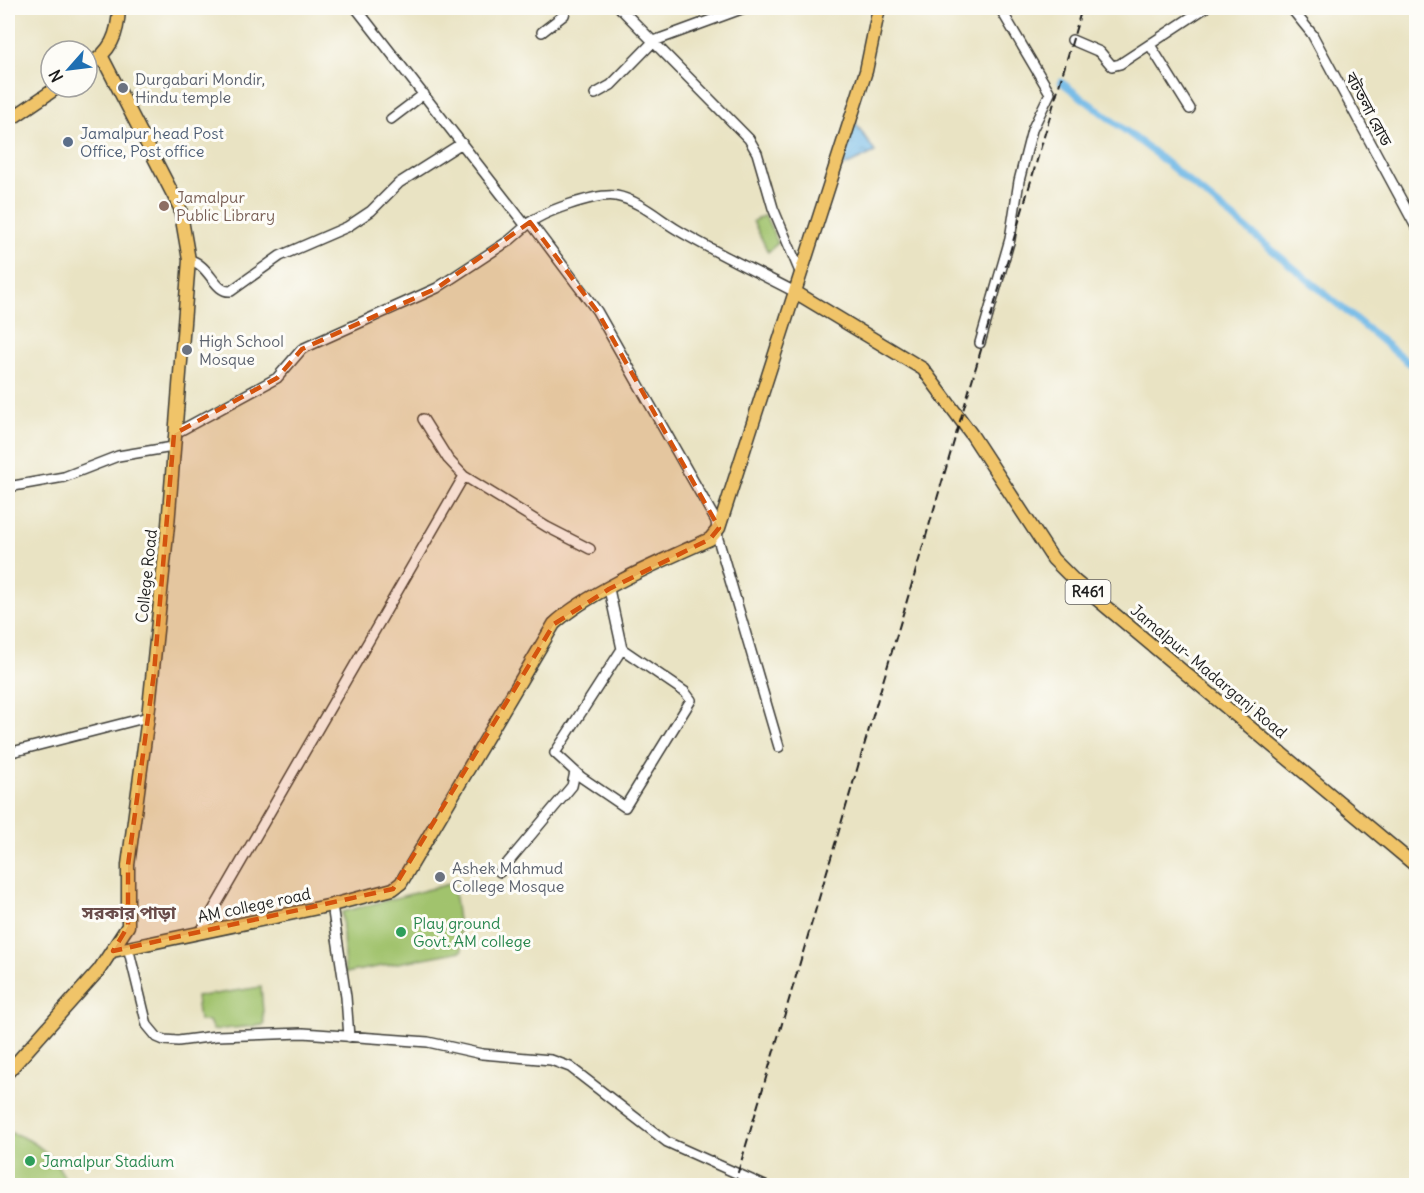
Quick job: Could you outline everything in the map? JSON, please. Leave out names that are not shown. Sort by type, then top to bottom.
[{"type":"main road","points":[[99,59],[116,35],[119,8]]},
{"type":"main road","points":[[332,905],[393,889],[401,883],[554,624],[564,615],[609,589],[710,539],[719,528],[866,71],[879,8]]},
{"type":"main road","name":"College Road","points":[[8,1072],[39,1040],[113,951],[128,926],[128,865],[148,717],[174,440],[189,260],[180,208],[102,57]]},
{"type":"main road","points":[[8,121],[40,99]]},
{"type":"main road","name":"Jamalpur- Madarganj Road","points":[[795,292],[923,369],[972,435],[1053,559],[1075,581],[1416,866]]},
{"type":"main road","name":"AM college road","points":[[113,951],[332,905]]},
{"type":"street","points":[[356,8],[597,311],[719,528],[718,539],[779,747]]},
{"type":"street","points":[[542,32],[564,15],[566,8]]},
{"type":"street","points":[[620,8],[749,139],[757,153],[773,208],[800,272]]},
{"type":"street","points":[[595,94],[611,85],[654,41],[744,8]]},
{"type":"street","points":[[980,343],[1010,239],[1019,181],[1032,130],[1050,93],[1000,8]]},
{"type":"street","points":[[1072,40],[1100,52],[1112,66],[1120,64],[1204,8]]},
{"type":"street","name":"বটতলা রোড","points":[[1291,8],[1312,34],[1416,227]]},
{"type":"street","points":[[1150,45],[1190,109]]},
{"type":"street","points":[[391,119],[424,94]]},
{"type":"street","points":[[189,260],[200,263],[220,288],[231,291],[280,256],[347,227],[371,211],[399,183],[462,143]]},
{"type":"street","points":[[8,487],[64,477],[118,456],[174,440],[277,378],[302,349],[437,288],[510,240],[528,224],[587,200],[614,195],[629,200],[678,230],[795,292]]},
{"type":"street","points":[[423,419],[448,459],[464,476],[538,522],[590,549]]},
{"type":"street","points":[[200,933],[464,476]]},
{"type":"street","points":[[609,589],[622,649],[685,692],[691,700],[625,807],[587,781],[555,753],[622,649]]},
{"type":"street","points":[[8,753],[148,717]]},
{"type":"street","points":[[500,872],[572,786],[576,772]]},
{"type":"street","points":[[572,786],[587,781]]},
{"type":"street","points":[[332,905],[346,997],[349,1037]]},
{"type":"street","points":[[128,947],[147,1024],[157,1036],[165,1040],[178,1041],[270,1033],[349,1037],[428,1042],[482,1054],[561,1062],[667,1142],[765,1185]]},
{"type":"highlighted area","points":[[530,222],[597,311],[719,528],[710,539],[609,589],[554,624],[393,889],[113,951],[128,926],[128,865],[154,673],[174,434],[277,378],[302,349],[437,288]]},
{"type":"green space","points":[[765,215],[778,243],[768,252],[753,221]]},
{"type":"green space","name":"Play ground Govt. AM college","points":[[453,883],[462,951],[345,973],[342,912]]},
{"type":"green space","points":[[261,987],[264,1025],[213,1030],[209,1021],[199,1021],[196,997]]},
{"type":"green space","name":"Jamalpur Stadium","points":[[8,1132],[28,1139],[52,1158],[68,1185],[8,1185]]},
{"type":"water","points":[[855,122],[875,152],[841,168]]},
{"type":"waterway","points":[[1061,82],[1151,150],[1416,369]]},
{"type":"railway","points":[[734,1186],[1082,8]]},
{"type":"place","name":"Durgabari Mondir, Hindu temple","points":[[123,88]]},
{"type":"place","name":"Jamalpur head Post Office, Post office","points":[[68,142]]},
{"type":"place","name":"Jamalpur Public Library","points":[[164,206]]},
{"type":"place","name":"High School Mosque","points":[[187,350]]},
{"type":"place","name":"Ashek Mahmud College Mosque","points":[[440,877]]},
{"type":"place","name":"Play ground Govt. AM college","points":[[401,932]]},
{"type":"place","name":"Jamalpur Stadium","points":[[30,1161]]},
{"type":"district","name":"সরকার পাড়া","points":[[129,913]]}]
